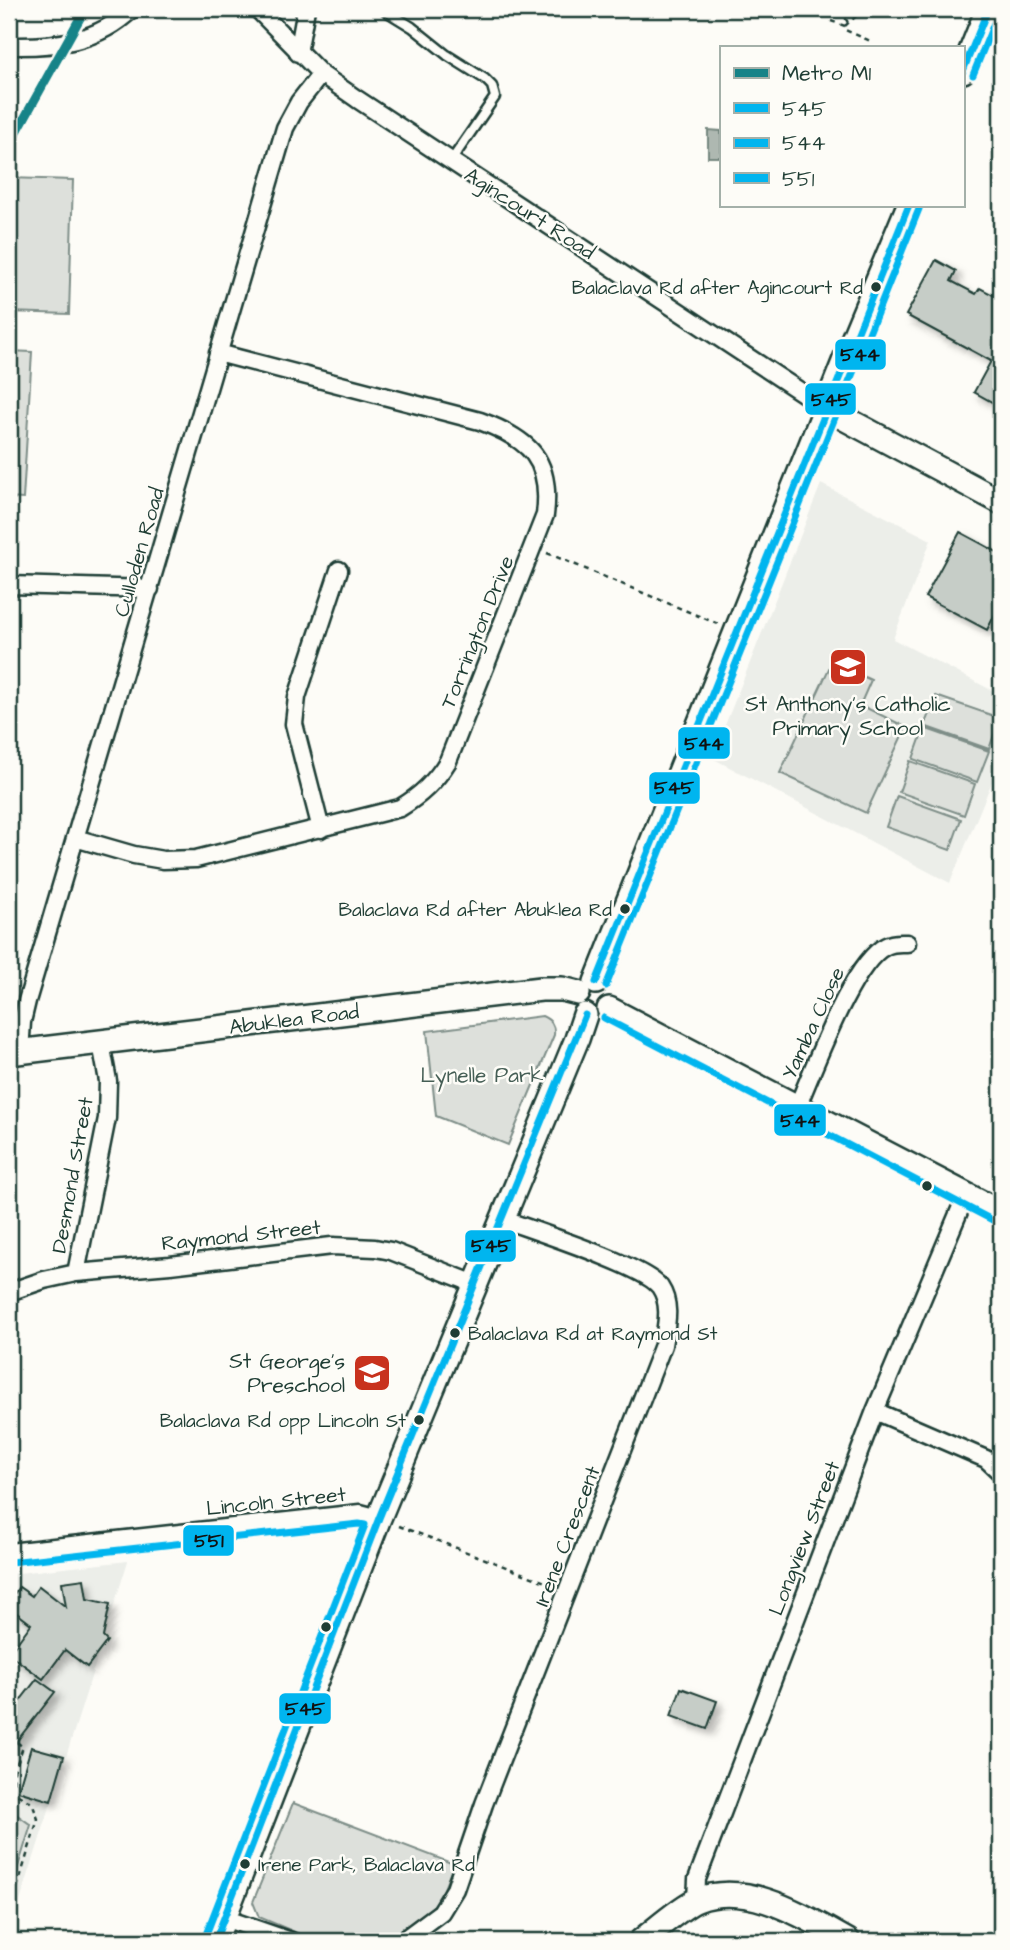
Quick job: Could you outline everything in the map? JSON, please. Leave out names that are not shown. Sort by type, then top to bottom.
[{"type":"main road","points":[[964,69],[988,9]]},
{"type":"main road","points":[[215,1941],[389,1522],[475,1284],[586,997],[909,206]]},
{"type":"main road","name":"Agincourt Road","points":[[827,409],[1001,502]]},
{"type":"main road","name":"Abuklea Road","points":[[14,1053],[541,989],[562,989],[586,997]]},
{"type":"main road","points":[[586,997],[595,1018],[609,1009],[1001,1213]]},
{"type":"main road","points":[[641,1941],[696,1901],[722,1895],[770,1901],[848,1941]]},
{"type":"street","points":[[9,46],[60,45],[85,38],[107,28],[132,9]]},
{"type":"street","name":"Agincourt Road","points":[[257,9],[321,74],[827,409]]},
{"type":"street","points":[[299,53],[306,9]]},
{"type":"street","name":"Culloden Road","points":[[14,1053],[27,1001],[285,128],[299,102],[321,74]]},
{"type":"street","name":"Torrington Drive","points":[[75,838],[134,855],[163,860],[196,859],[400,808],[420,795],[437,779],[448,761],[545,515],[548,490],[542,470],[530,448],[515,435],[480,421],[218,354]]},
{"type":"street","points":[[321,829],[294,724],[297,697],[339,570]]},
{"type":"street","points":[[9,585],[150,589]]},
{"type":"street","name":"Yamba Close","points":[[797,1107],[860,970],[884,946],[907,943]]},
{"type":"street","name":"Desmond Street","points":[[76,1273],[107,1118],[108,1081],[101,1043]]},
{"type":"street","name":"Longview Street","points":[[696,1901],[696,1879],[875,1411],[966,1195]]},
{"type":"street","name":"Irene Crescent","points":[[402,1941],[441,1912],[455,1889],[484,1804],[663,1345],[668,1311],[660,1287],[634,1268],[502,1219]]},
{"type":"street","name":"Raymond Street","points":[[9,1292],[76,1273],[170,1265],[299,1249],[354,1247],[391,1251],[475,1284]]},
{"type":"street","points":[[875,1411],[986,1459],[1001,1473]]},
{"type":"street","name":"Lincoln Street","points":[[9,1552],[360,1513],[389,1522]]},
{"type":"street","points":[[224,1918],[291,1941]]},
{"type":"lane","points":[[386,12],[412,27],[492,86],[495,97],[451,161]]},
{"type":"path","points":[[841,9],[845,30],[873,42]]},
{"type":"path","points":[[846,25],[864,9]]},
{"type":"path","points":[[831,21],[846,25]]},
{"type":"path","points":[[534,547],[721,625]]},
{"type":"path","points":[[389,1522],[568,1590]]},
{"type":"path","points":[[9,1736],[23,1747],[14,1771],[13,1792],[33,1803],[38,1819],[9,1914]]},
{"type":"path","points":[[9,1881],[20,1878]]},
{"type":"shaded area","points":[[708,130],[720,131],[720,157],[708,157]]},
{"type":"shaded area","name":"St Anthony's Catholic Primary School","points":[[821,484],[931,540],[893,639],[1001,695],[1001,760],[950,883],[712,758]]},
{"type":"shaded area","points":[[128,1561],[9,1936],[9,1574]]},
{"type":"green space","points":[[9,178],[73,180],[69,314],[9,312]]},
{"type":"green space","points":[[9,351],[32,352],[23,499],[9,498]]},
{"type":"green space","points":[[832,662],[871,680],[860,705],[906,727],[866,813],[780,773]]},
{"type":"green space","points":[[936,696],[1000,718],[989,749],[924,726]]},
{"type":"green space","points":[[924,728],[989,751],[977,782],[913,759]]},
{"type":"green space","points":[[910,761],[975,784],[964,815],[899,792]]},
{"type":"green space","points":[[897,796],[961,819],[950,850],[886,827]]},
{"type":"green space","name":"Lynelle Park","points":[[542,1016],[552,1023],[554,1035],[508,1145],[436,1116],[427,1031]]},
{"type":"green space","points":[[293,1803],[454,1864],[441,1896],[426,1915],[403,1930],[380,1940],[314,1940],[259,1917],[253,1902]]},
{"type":"green space","points":[[9,1809],[31,1825],[9,1896]]},
{"type":"building","points":[[936,260],[956,271],[951,281],[976,294],[980,288],[1001,299],[1001,407],[974,392],[991,361],[906,315]]},
{"type":"building","points":[[960,532],[1001,554],[1001,603],[987,630],[925,597]]},
{"type":"building","points":[[84,1579],[87,1599],[110,1604],[103,1637],[107,1641],[87,1667],[65,1650],[43,1679],[9,1654],[31,1624],[9,1607],[9,1601],[19,1587],[32,1596],[39,1586],[66,1607],[62,1582]]},
{"type":"building","points":[[37,1679],[55,1692],[9,1751],[9,1715]]},
{"type":"building","points":[[681,1688],[717,1701],[707,1729],[671,1716]]},
{"type":"building","points":[[31,1747],[64,1756],[51,1801],[18,1791]]},
{"type":"metro line","name":"M1","points":[[9,146],[85,9]]},
{"type":"transit line","name":"545","points":[[964,69],[988,9]]},
{"type":"transit line","name":"544","points":[[973,75],[998,13]]},
{"type":"transit line","name":"545","points":[[596,982],[909,206]]},
{"type":"transit line","name":"544","points":[[606,986],[919,209]]},
{"type":"transit line","name":"545","points":[[215,1941],[379,1518],[585,1015]]},
{"type":"transit line","name":"544","points":[[604,1018],[996,1222]]},
{"type":"transit line","name":"551","points":[[10,1562],[365,1525],[205,1937]]},
{"type":"place","name":"Balaclava Rd after Agincourt Rd","points":[[876,287]]},
{"type":"place","name":"St Anthony's Catholic Primary School","points":[[848,667]]},
{"type":"place","name":"Balaclava Rd after Abuklea Rd","points":[[625,909]]},
{"type":"place","name":"Balaclava Rd at Raymond St","points":[[455,1333]]},
{"type":"place","name":"St George's Preschool","points":[[372,1373]]},
{"type":"place","name":"Balaclava Rd opp Lincoln St","points":[[419,1420]]},
{"type":"place","name":"Irene Park, Balaclava Rd","points":[[245,1864]]}]
